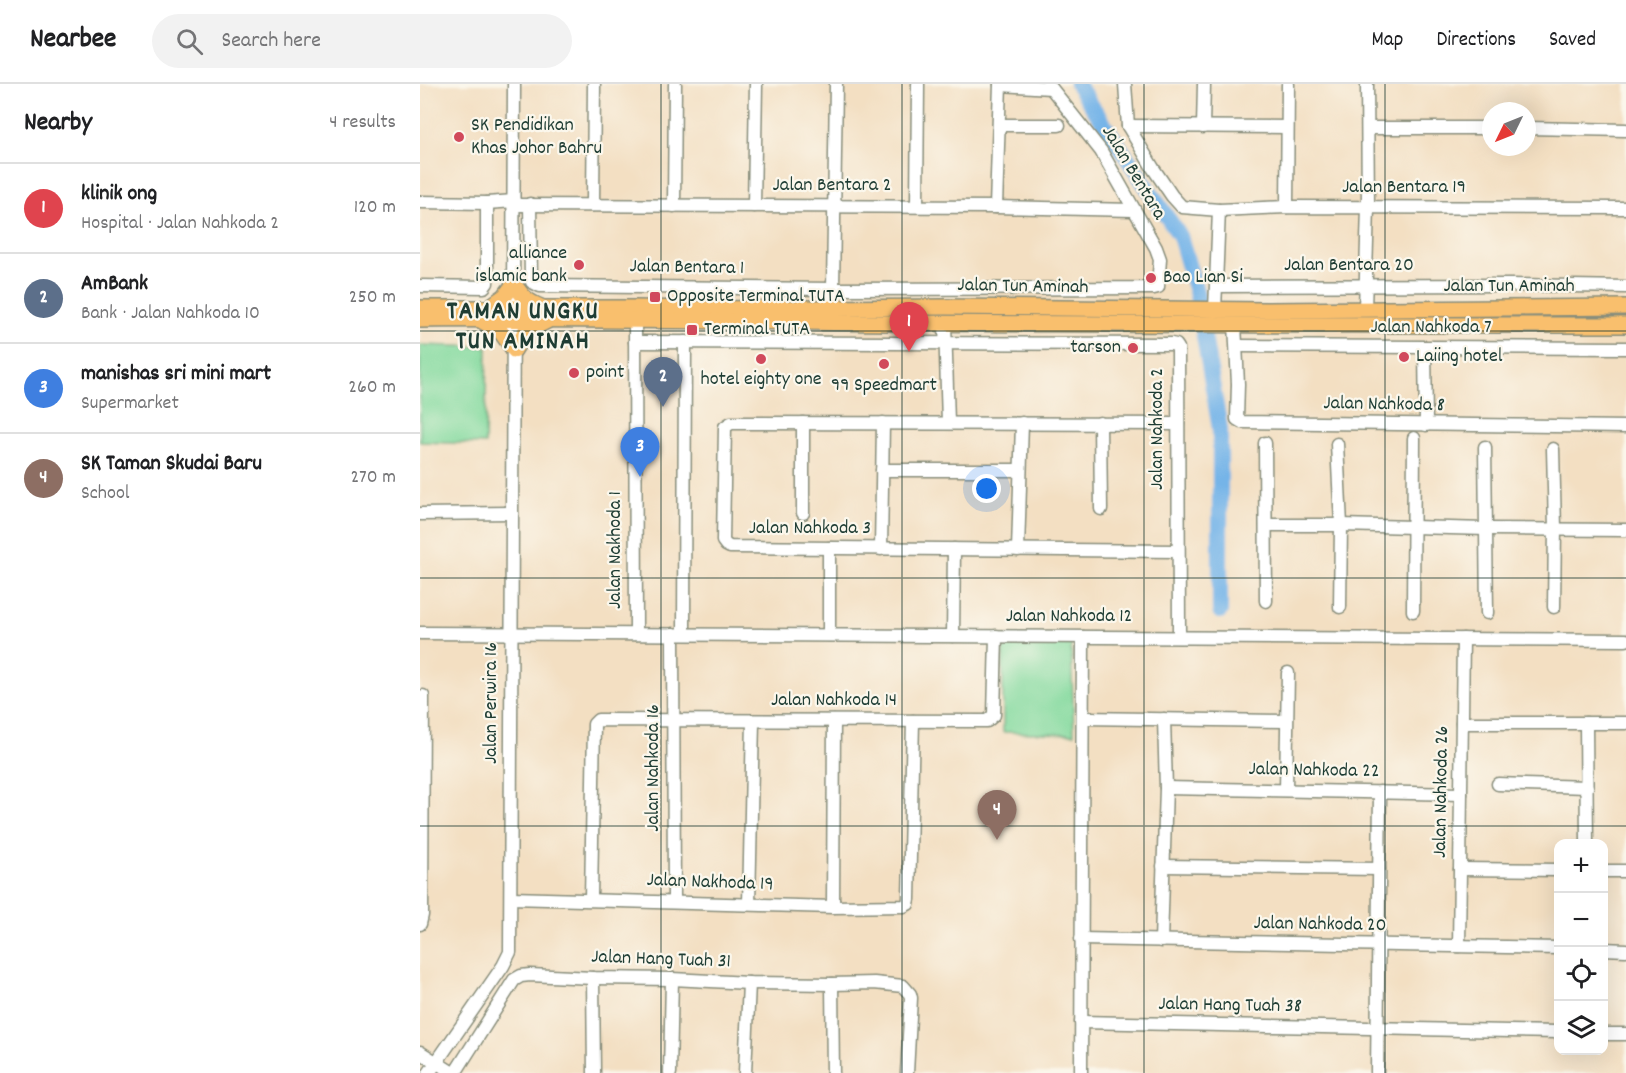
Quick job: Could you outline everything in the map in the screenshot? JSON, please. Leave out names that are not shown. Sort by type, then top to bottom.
[{"type":"main road","points":[[475,319],[494,326],[514,350],[525,332],[547,314],[528,302],[514,284],[505,296],[488,308]]},
{"type":"main road","name":"Jalan Tun Aminah","points":[[420,320],[475,319],[514,314],[955,307],[1168,317]]},
{"type":"main road","name":"Jalan Tun Aminah","points":[[547,314],[634,321],[945,323],[1365,309],[1626,307]]},
{"type":"main road","name":"Jalan Tun Aminah","points":[[420,308],[488,308],[514,314]]},
{"type":"main road","name":"Jalan Tun Aminah","points":[[1215,315],[1235,324],[1626,325]]},
{"type":"street","name":"Jalan Perwira 16","points":[[429,1073],[503,966],[510,952],[514,84]]},
{"type":"street","points":[[592,205],[594,84]]},
{"type":"street","points":[[674,206],[675,84]]},
{"type":"street","points":[[754,206],[756,84]]},
{"type":"street","points":[[833,308],[836,84]]},
{"type":"street","points":[[917,206],[918,84]]},
{"type":"street","points":[[1125,84],[1128,126],[1287,127]]},
{"type":"street","points":[[1203,127],[1204,84]]},
{"type":"street","points":[[1287,207],[1288,84]]},
{"type":"street","points":[[1365,309],[1368,207],[1367,84]]},
{"type":"street","points":[[996,207],[1000,85],[1049,86]]},
{"type":"street","name":"Jalan Bentara","points":[[1049,86],[1101,150],[1156,248],[1160,259],[1159,285],[1154,288]]},
{"type":"street","points":[[999,125],[1059,125]]},
{"type":"street","name":"Jalan Bentara 19","points":[[1128,126],[1159,178],[1182,207],[1219,210],[1287,207],[1626,208]]},
{"type":"street","points":[[1368,128],[1482,128]]},
{"type":"street","points":[[1536,128],[1626,130]]},
{"type":"street","name":"Jalan Bentara 2","points":[[420,202],[1134,210]]},
{"type":"street","points":[[420,286],[484,287],[488,283],[487,203]]},
{"type":"street","name":"Jalan Bentara 1","points":[[530,204],[531,279],[540,286],[833,289],[1154,288]]},
{"type":"street","points":[[1215,315],[1219,210]]},
{"type":"street","name":"Jalan Bentara 20","points":[[1217,286],[1626,287]]},
{"type":"street","name":"Jalan Nakhoda 1","points":[[634,321],[636,634]]},
{"type":"street","points":[[945,323],[948,423]]},
{"type":"street","name":"Jalan Nahkoda 8","points":[[1235,324],[1238,384],[1236,413],[1237,419],[1242,422],[1626,427]]},
{"type":"street","name":"Jalan Nahkoda 2","points":[[635,342],[1176,345],[1178,348],[1179,637]]},
{"type":"street","name":"Jalan Nahkoda 16","points":[[674,902],[673,720],[678,634],[685,342]]},
{"type":"street","name":"Jalan Nahkoda 7","points":[[1237,346],[1626,348]]},
{"type":"street","points":[[1425,348],[1426,425]]},
{"type":"street","name":"Jalan Nahkoda 3","points":[[1178,424],[731,423],[725,427],[723,541],[730,548],[1178,551]]},
{"type":"street","points":[[803,423],[803,513]]},
{"type":"street","points":[[881,549],[883,423]]},
{"type":"street","points":[[1018,550],[1022,423]]},
{"type":"street","points":[[1100,423],[1101,509]]},
{"type":"street","points":[[1413,611],[1414,438]]},
{"type":"street","points":[[1265,443],[1266,601]]},
{"type":"street","points":[[1337,444],[1341,525],[1340,607]]},
{"type":"street","points":[[1485,447],[1487,613]]},
{"type":"street","points":[[1553,449],[1554,607]]},
{"type":"street","points":[[882,470],[1020,470]]},
{"type":"street","points":[[420,514],[512,513]]},
{"type":"street","points":[[1266,525],[1626,530]]},
{"type":"street","points":[[829,548],[829,635]]},
{"type":"street","points":[[954,549],[954,636]]},
{"type":"street","name":"Jalan Nahkoda 12","points":[[420,633],[1626,640]]},
{"type":"street","name":"Jalan Nahkoda 14","points":[[591,899],[594,724],[598,720],[987,721],[994,714],[996,636]]},
{"type":"street","points":[[1081,1073],[1083,637]]},
{"type":"street","name":"Jalan Nahkoda 26","points":[[1459,946],[1463,639]]},
{"type":"street","points":[[1286,790],[1288,673]]},
{"type":"street","points":[[420,924],[422,915],[423,696]]},
{"type":"street","points":[[1083,718],[1286,721]]},
{"type":"street","points":[[1161,941],[1166,788],[1164,719]]},
{"type":"street","points":[[749,904],[753,721]]},
{"type":"street","points":[[833,907],[834,721]]},
{"type":"street","name":"Jalan Nakhoda 19","points":[[511,898],[833,907],[904,906],[908,904],[909,899],[913,721]]},
{"type":"street","points":[[1462,723],[1626,723]]},
{"type":"street","points":[[1586,723],[1587,839]]},
{"type":"street","points":[[1498,784],[1587,787]]},
{"type":"street","name":"Jalan Nahkoda 22","points":[[1166,788],[1461,794]]},
{"type":"street","points":[[1377,1073],[1380,792]]},
{"type":"street","points":[[1163,866],[1379,868]]},
{"type":"street","points":[[1460,869],[1554,870]]},
{"type":"street","points":[[1608,871],[1626,871]]},
{"type":"street","name":"Jalan Nahkoda 20","points":[[1082,939],[1554,948]]},
{"type":"street","points":[[1608,949],[1626,950]]},
{"type":"street","name":"Jalan Hang Tuah 31","points":[[454,1073],[514,980],[530,975],[749,983],[874,982],[903,986],[911,998],[906,1073]]},
{"type":"street","points":[[593,978],[594,1073]]},
{"type":"street","points":[[670,1073],[672,979]]},
{"type":"street","points":[[745,1073],[749,983]]},
{"type":"street","points":[[832,984],[833,1073]]},
{"type":"street","name":"Jalan Hang Tuah 38","points":[[1081,1022],[1554,1032]]},
{"type":"street","points":[[1608,1034],[1626,1034]]},
{"type":"street","points":[[421,1055],[454,1073]]},
{"type":"green space","points":[[420,345],[487,347],[485,444],[420,442]]},
{"type":"green space","points":[[1071,641],[1074,734],[1003,732],[1003,643]]},
{"type":"waterway","points":[[1077,84],[1180,236],[1197,295],[1220,429],[1220,611]]},
{"type":"place","name":"SK Pendidikan Khas Johor Bahru","points":[[459,137]]},
{"type":"place","name":"alliance islamic bank","points":[[579,265]]},
{"type":"place","name":"Bao Lian Si","points":[[1151,278]]},
{"type":"place","name":"Opposite Terminal TUTA","points":[[655,297]]},
{"type":"place","name":"Terminal TUTA","points":[[692,330]]},
{"type":"place","name":"tarson","points":[[1133,348]]},
{"type":"place","name":"klinik ong","points":[[909,352]]},
{"type":"place","name":"Laiing hotel","points":[[1404,357]]},
{"type":"place","name":"hotel eighty one","points":[[761,359]]},
{"type":"place","name":"99 Speedmart","points":[[884,364]]},
{"type":"place","name":"point","points":[[574,373]]},
{"type":"place","name":"AmBank","points":[[663,407]]},
{"type":"place","name":"manishas sri mini mart","points":[[640,477]]},
{"type":"place","name":"SK Taman Skudai Baru","points":[[997,840]]},
{"type":"district","name":"TAMAN UNGKU TUN AMINAH","points":[[523,327]]}]
